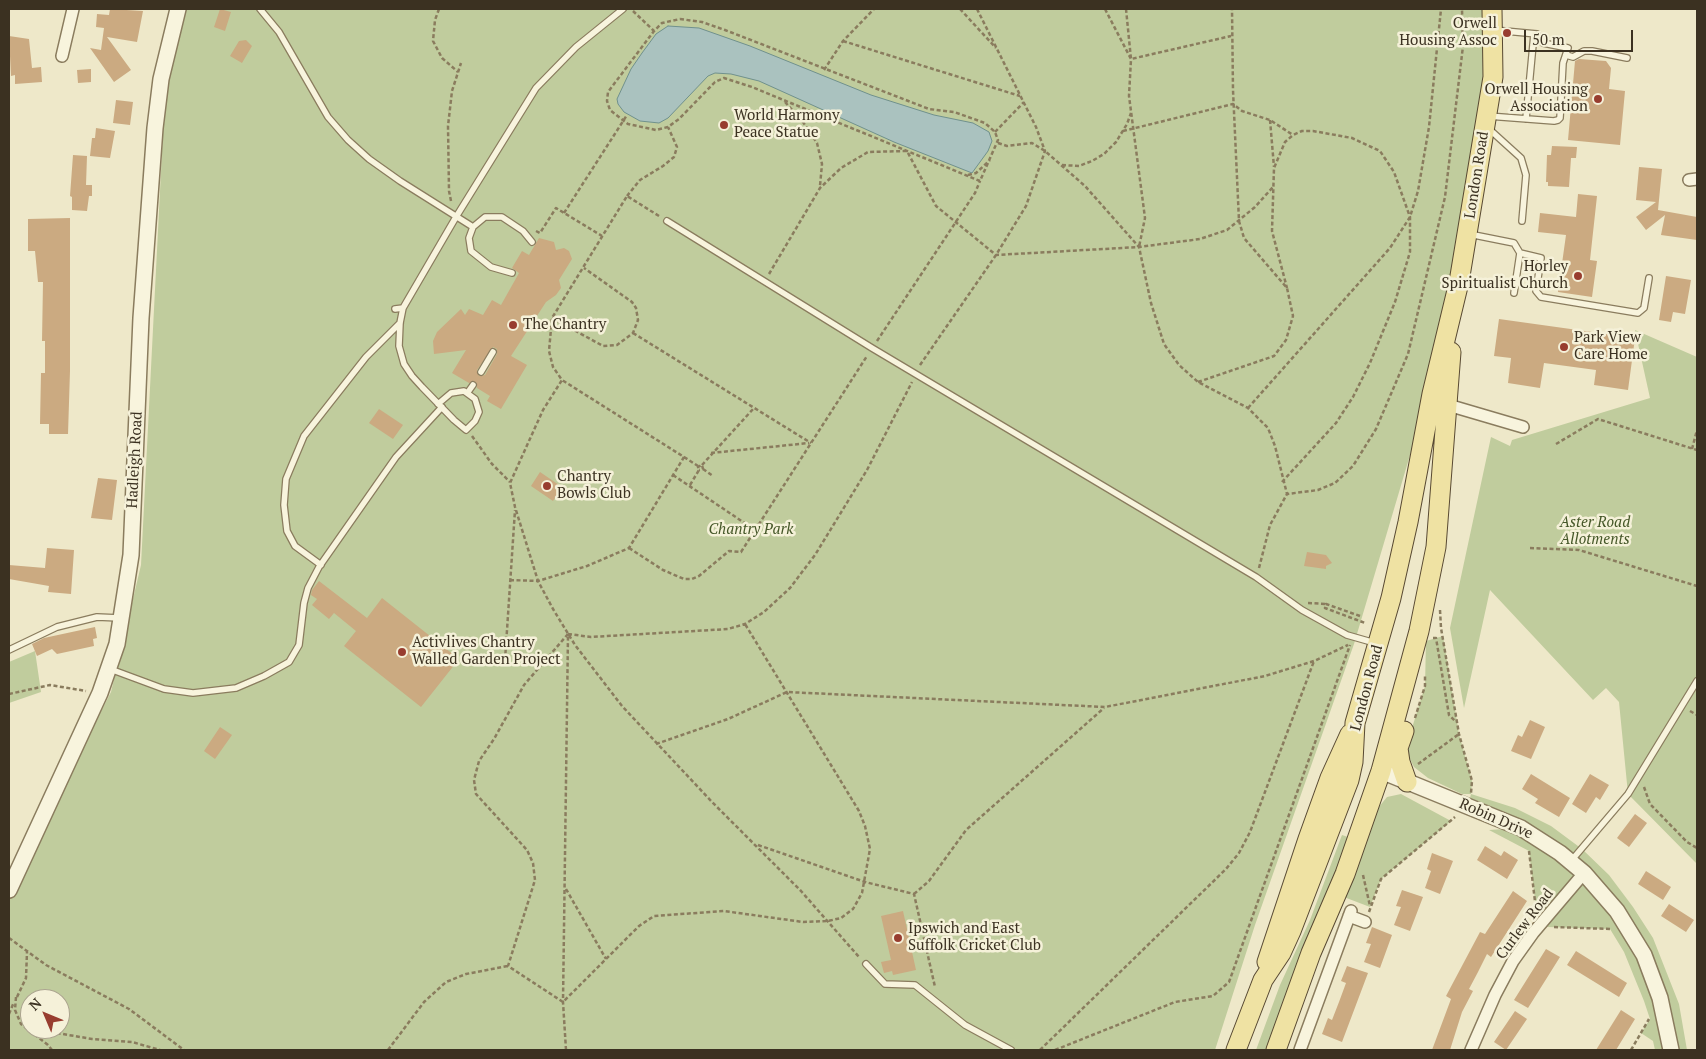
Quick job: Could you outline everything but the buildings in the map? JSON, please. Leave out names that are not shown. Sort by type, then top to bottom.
[{"type":"main road","name":"London Road","points":[[1236,1050],[1263,980],[1281,953],[1291,931],[1349,780],[1353,762],[1355,723],[1379,644],[1407,530],[1432,394],[1453,310],[1493,77],[1492,9]]},
{"type":"main road","name":"London Road","points":[[1276,1050],[1311,953],[1345,874],[1424,638],[1436,547],[1448,405],[1453,310]]},
{"type":"main road","points":[[1407,782],[1400,762],[1398,748],[1417,678],[1424,638]]},
{"type":"main road","points":[[1263,980],[1270,949],[1308,839],[1330,778],[1355,723]]},
{"type":"main road","points":[[1353,762],[1381,771]]},
{"type":"street","points":[[62,56],[73,9]]},
{"type":"street","name":"Hadleigh Road","points":[[9,890],[110,669],[122,618],[131,555],[142,318],[154,137],[161,79],[178,9]]},
{"type":"street","points":[[1448,405],[1522,428]]},
{"type":"street","name":"Robin Drive","points":[[1381,771],[1407,782],[1467,798],[1530,832],[1584,873],[1617,912],[1644,955],[1662,1004],[1671,1050]]},
{"type":"street","name":"Curlew Road","points":[[1471,1050],[1495,995],[1517,955],[1584,873]]},
{"type":"street","points":[[1300,1050],[1350,914],[1365,922]]},
{"type":"lane","points":[[260,9],[279,32],[328,117],[348,140],[369,159],[473,227]]},
{"type":"lane","points":[[110,669],[164,688],[193,693],[236,688],[264,676],[289,662],[299,645],[308,588],[321,565],[396,457],[440,406],[456,391],[468,392],[476,399],[479,412],[466,430],[440,406],[412,376],[404,364],[399,346],[400,322],[403,308],[456,217],[536,88],[576,48],[623,9]]},
{"type":"lane","points":[[1486,121],[1526,119],[1554,121],[1560,118],[1563,63],[1568,48],[1543,43],[1537,34],[1492,29]]},
{"type":"lane","points":[[1526,119],[1534,34]]},
{"type":"lane","points":[[1566,55],[1573,57],[1584,51],[1592,51],[1627,58]]},
{"type":"lane","points":[[1486,121],[1521,158],[1526,176],[1522,221]]},
{"type":"lane","points":[[512,273],[491,267],[471,250],[469,238],[473,227],[485,217],[493,215],[510,221],[523,231],[532,242]]},
{"type":"lane","points":[[667,221],[872,348],[1256,576],[1302,610],[1358,638],[1379,644]]},
{"type":"lane","points":[[1467,234],[1514,243],[1520,253],[1514,294]]},
{"type":"lane","points":[[1520,253],[1541,258],[1536,290],[1541,297],[1638,313],[1644,308],[1649,278]]},
{"type":"lane","points":[[396,309],[403,308]]},
{"type":"lane","points":[[321,565],[295,546],[287,531],[284,505],[288,472],[304,436],[366,358],[400,322]]},
{"type":"lane","points":[[481,372],[493,352]]},
{"type":"lane","points":[[468,392],[473,385]]},
{"type":"lane","points":[[9,650],[57,627],[97,617],[122,618]]},
{"type":"lane","points":[[1571,862],[1628,794],[1697,681]]},
{"type":"lane","points":[[866,964],[885,984],[915,985],[965,1025],[1010,1050]]},
{"type":"path","points":[[439,9],[435,20],[433,41],[442,58],[458,72]]},
{"type":"path","points":[[630,9],[654,31]]},
{"type":"path","points":[[824,70],[843,41],[874,9]]},
{"type":"path","points":[[960,9],[999,51]]},
{"type":"path","points":[[568,634],[592,637],[728,629],[745,624],[764,612],[790,588],[815,555],[867,470],[933,344],[996,256],[1026,206],[1046,151],[1024,102],[977,9]]},
{"type":"path","points":[[1105,9],[1131,59]]},
{"type":"path","points":[[1126,9],[1131,59],[1129,96],[1145,218],[1139,247],[1151,304],[1164,344],[1179,365],[1198,382],[1248,408],[1268,428],[1275,446],[1282,482],[1287,494]]},
{"type":"path","points":[[1232,9],[1233,104],[1239,221],[1244,238],[1287,288]]},
{"type":"path","points":[[1248,408],[1390,248],[1410,217],[1418,190],[1429,127],[1441,9]]},
{"type":"path","points":[[1287,494],[1318,490],[1335,483],[1353,466],[1376,430],[1408,354],[1445,197],[1463,46],[1462,9]]},
{"type":"path","points":[[629,548],[669,573],[692,579],[699,576],[729,551],[741,552],[810,442],[975,193],[998,143],[995,132],[985,123],[970,117],[929,109],[702,22],[680,19],[669,20],[654,31],[608,92],[608,107],[623,121],[650,130],[668,127],[719,79],[739,82],[980,181]]},
{"type":"path","points":[[1131,59],[1231,36]]},
{"type":"path","points":[[843,41],[1021,96]]},
{"type":"path","points":[[456,217],[449,192],[448,126],[452,91],[461,63]]},
{"type":"path","points":[[784,100],[812,132],[821,153],[822,176],[820,188]]},
{"type":"path","points":[[995,132],[1024,102]]},
{"type":"path","points":[[1233,104],[1242,111],[1270,120],[1293,134]]},
{"type":"path","points":[[1123,131],[1134,130],[1233,104]]},
{"type":"path","points":[[1062,165],[1079,166],[1092,161],[1116,142],[1123,131],[1131,111]]},
{"type":"path","points":[[564,213],[627,115]]},
{"type":"path","points":[[1198,382],[1274,356],[1286,340],[1293,316],[1272,231],[1274,168],[1270,120]]},
{"type":"path","points":[[668,127],[677,146],[674,157],[640,180],[602,236],[552,318],[549,351],[553,367],[562,380],[713,476]]},
{"type":"path","points":[[1274,168],[1286,142],[1293,134],[1302,131],[1313,131],[1352,138],[1380,151],[1394,172],[1410,217],[1410,252],[1395,302],[1370,364],[1353,397],[1336,423],[1282,482]]},
{"type":"path","points":[[998,143],[1007,146],[1032,143],[1046,151],[1085,186],[1139,247]]},
{"type":"path","points":[[764,281],[820,188],[841,168],[868,152],[907,151]]},
{"type":"path","points":[[907,151],[932,200],[942,211],[957,221],[996,256],[1139,247],[1200,239],[1227,230],[1255,207],[1273,187]]},
{"type":"path","points":[[964,174],[976,172],[991,159]]},
{"type":"path","points":[[628,196],[667,221]]},
{"type":"path","points":[[523,231],[540,233],[556,208],[602,236]]},
{"type":"path","points":[[552,318],[602,346],[617,345],[633,333],[638,320],[636,308],[632,302],[584,268]]},
{"type":"path","points":[[633,333],[810,442]]},
{"type":"path","points":[[510,482],[543,410],[562,380]]},
{"type":"path","points":[[690,485],[711,453],[754,408]]},
{"type":"path","points":[[1556,444],[1598,419],[1697,450]]},
{"type":"path","points":[[466,430],[492,464],[510,482],[515,507],[538,581],[568,634],[622,706],[656,744],[756,844],[866,964]]},
{"type":"path","points":[[1692,448],[1697,430]]},
{"type":"path","points":[[711,453],[810,442]]},
{"type":"path","points":[[510,580],[538,581],[586,566],[629,548],[684,457]]},
{"type":"path","points":[[673,475],[755,530]]},
{"type":"path","points":[[1256,576],[1270,525],[1287,494]]},
{"type":"path","points":[[505,660],[515,507]]},
{"type":"path","points":[[1530,548],[1570,548],[1697,586]]},
{"type":"path","points":[[1360,616],[1326,604],[1325,608],[1365,623]]},
{"type":"path","points":[[1365,922],[1381,879],[1467,798],[1472,781],[1459,734],[1441,628],[1442,613],[1438,606]]},
{"type":"path","points":[[563,1002],[639,926],[654,916],[724,911],[803,922],[828,922],[841,918],[853,909],[862,893],[870,849],[862,818],[745,624]]},
{"type":"path","points":[[566,1050],[563,1002],[568,634]]},
{"type":"path","points":[[508,966],[535,880],[534,863],[527,850],[480,800],[476,794],[474,780],[479,761],[494,739],[524,685],[568,634]]},
{"type":"path","points":[[656,744],[728,719],[787,692],[1105,707],[1265,676],[1338,652],[1358,638]]},
{"type":"path","points":[[1424,638],[1436,638],[1448,715],[1457,723]]},
{"type":"path","points":[[1055,1050],[1175,1002],[1214,996],[1229,982],[1350,645]]},
{"type":"path","points":[[1040,1050],[1226,869],[1239,853],[1253,823],[1314,661]]},
{"type":"path","points":[[1414,719],[1425,686],[1426,668]]},
{"type":"path","points":[[9,694],[50,685],[100,693]]},
{"type":"path","points":[[914,894],[929,881],[966,830],[1105,707]]},
{"type":"path","points":[[1407,782],[1414,767],[1459,734]]},
{"type":"path","points":[[1638,777],[1650,804],[1687,842],[1697,848]]},
{"type":"path","points":[[756,844],[865,882],[914,894]]},
{"type":"path","points":[[1529,851],[1536,916]]},
{"type":"path","points":[[1363,874],[1370,908]]},
{"type":"path","points":[[564,887],[606,959]]},
{"type":"path","points":[[914,894],[938,1003]]},
{"type":"path","points":[[1548,927],[1610,929]]},
{"type":"path","points":[[9,938],[46,965],[129,1009],[184,1050]]},
{"type":"path","points":[[9,1014],[26,978],[27,951]]},
{"type":"path","points":[[388,1050],[424,1002],[446,982],[466,974],[508,966],[563,1002]]},
{"type":"path","points":[[16,998],[15,1010],[20,1020]]},
{"type":"path","points":[[1631,1050],[1650,1019]]},
{"type":"path","points":[[70,1035],[132,1042],[160,1050]]},
{"type":"path","points":[[40,1039],[52,1050]]},
{"type":"green space","name":"Chantry Park","points":[[178,9],[1492,9],[1493,77],[1453,310],[1354,644],[1255,925],[1215,1050],[9,1050],[9,891],[111,692],[141,565],[163,132],[161,79]]},
{"type":"green space","name":"Aster Road Allotments","points":[[1635,330],[1697,357],[1697,864],[1628,794],[1619,702],[1606,688],[1593,700],[1490,590],[1464,708],[1450,628],[1491,437],[1510,446],[1512,440],[1650,398]]},
{"type":"green space","points":[[1443,636],[1459,734],[1472,781],[1471,794],[1462,794],[1428,778],[1414,767],[1409,757],[1407,744],[1425,686],[1426,641]]},
{"type":"green space","points":[[35,651],[41,692],[9,703],[9,662]]},
{"type":"green space","points":[[1401,794],[1451,821],[1381,879],[1370,907],[1336,894],[1378,808],[1387,797]]},
{"type":"green space","points":[[1471,794],[1515,808],[1551,826],[1582,849],[1609,875],[1653,938],[1679,1004],[1687,1050],[1655,1050],[1653,1041],[1641,1033],[1650,1019],[1624,952],[1610,929],[1548,927],[1537,916],[1529,851],[1489,830],[1520,828],[1468,806]]},
{"type":"green space","points":[[1342,835],[1354,839],[1277,1050],[1256,1050],[1280,985],[1310,920]]},
{"type":"water","points":[[668,26],[699,28],[750,46],[871,95],[934,115],[973,123],[989,132],[992,141],[988,151],[972,173],[894,142],[759,81],[731,74],[715,73],[708,76],[668,118],[659,123],[640,121],[624,112],[617,99],[631,69],[642,53],[656,34]]},
{"type":"place","name":"Orwell Housing Assoc","points":[[1507,33]]},
{"type":"place","name":"Orwell Housing Association","points":[[1598,99]]},
{"type":"place","name":"World Harmony Peace Statue","points":[[724,125]]},
{"type":"place","name":"Horley Spiritualist Church","points":[[1578,276]]},
{"type":"place","name":"The Chantry","points":[[513,325]]},
{"type":"place","name":"Park View Care Home","points":[[1564,347]]},
{"type":"place","name":"Chantry Bowls Club","points":[[547,486]]},
{"type":"place","name":"Activlives Chantry Walled Garden Project","points":[[402,652]]},
{"type":"place","name":"Ipswich and East Suffolk Cricket Club","points":[[898,938]]}]
